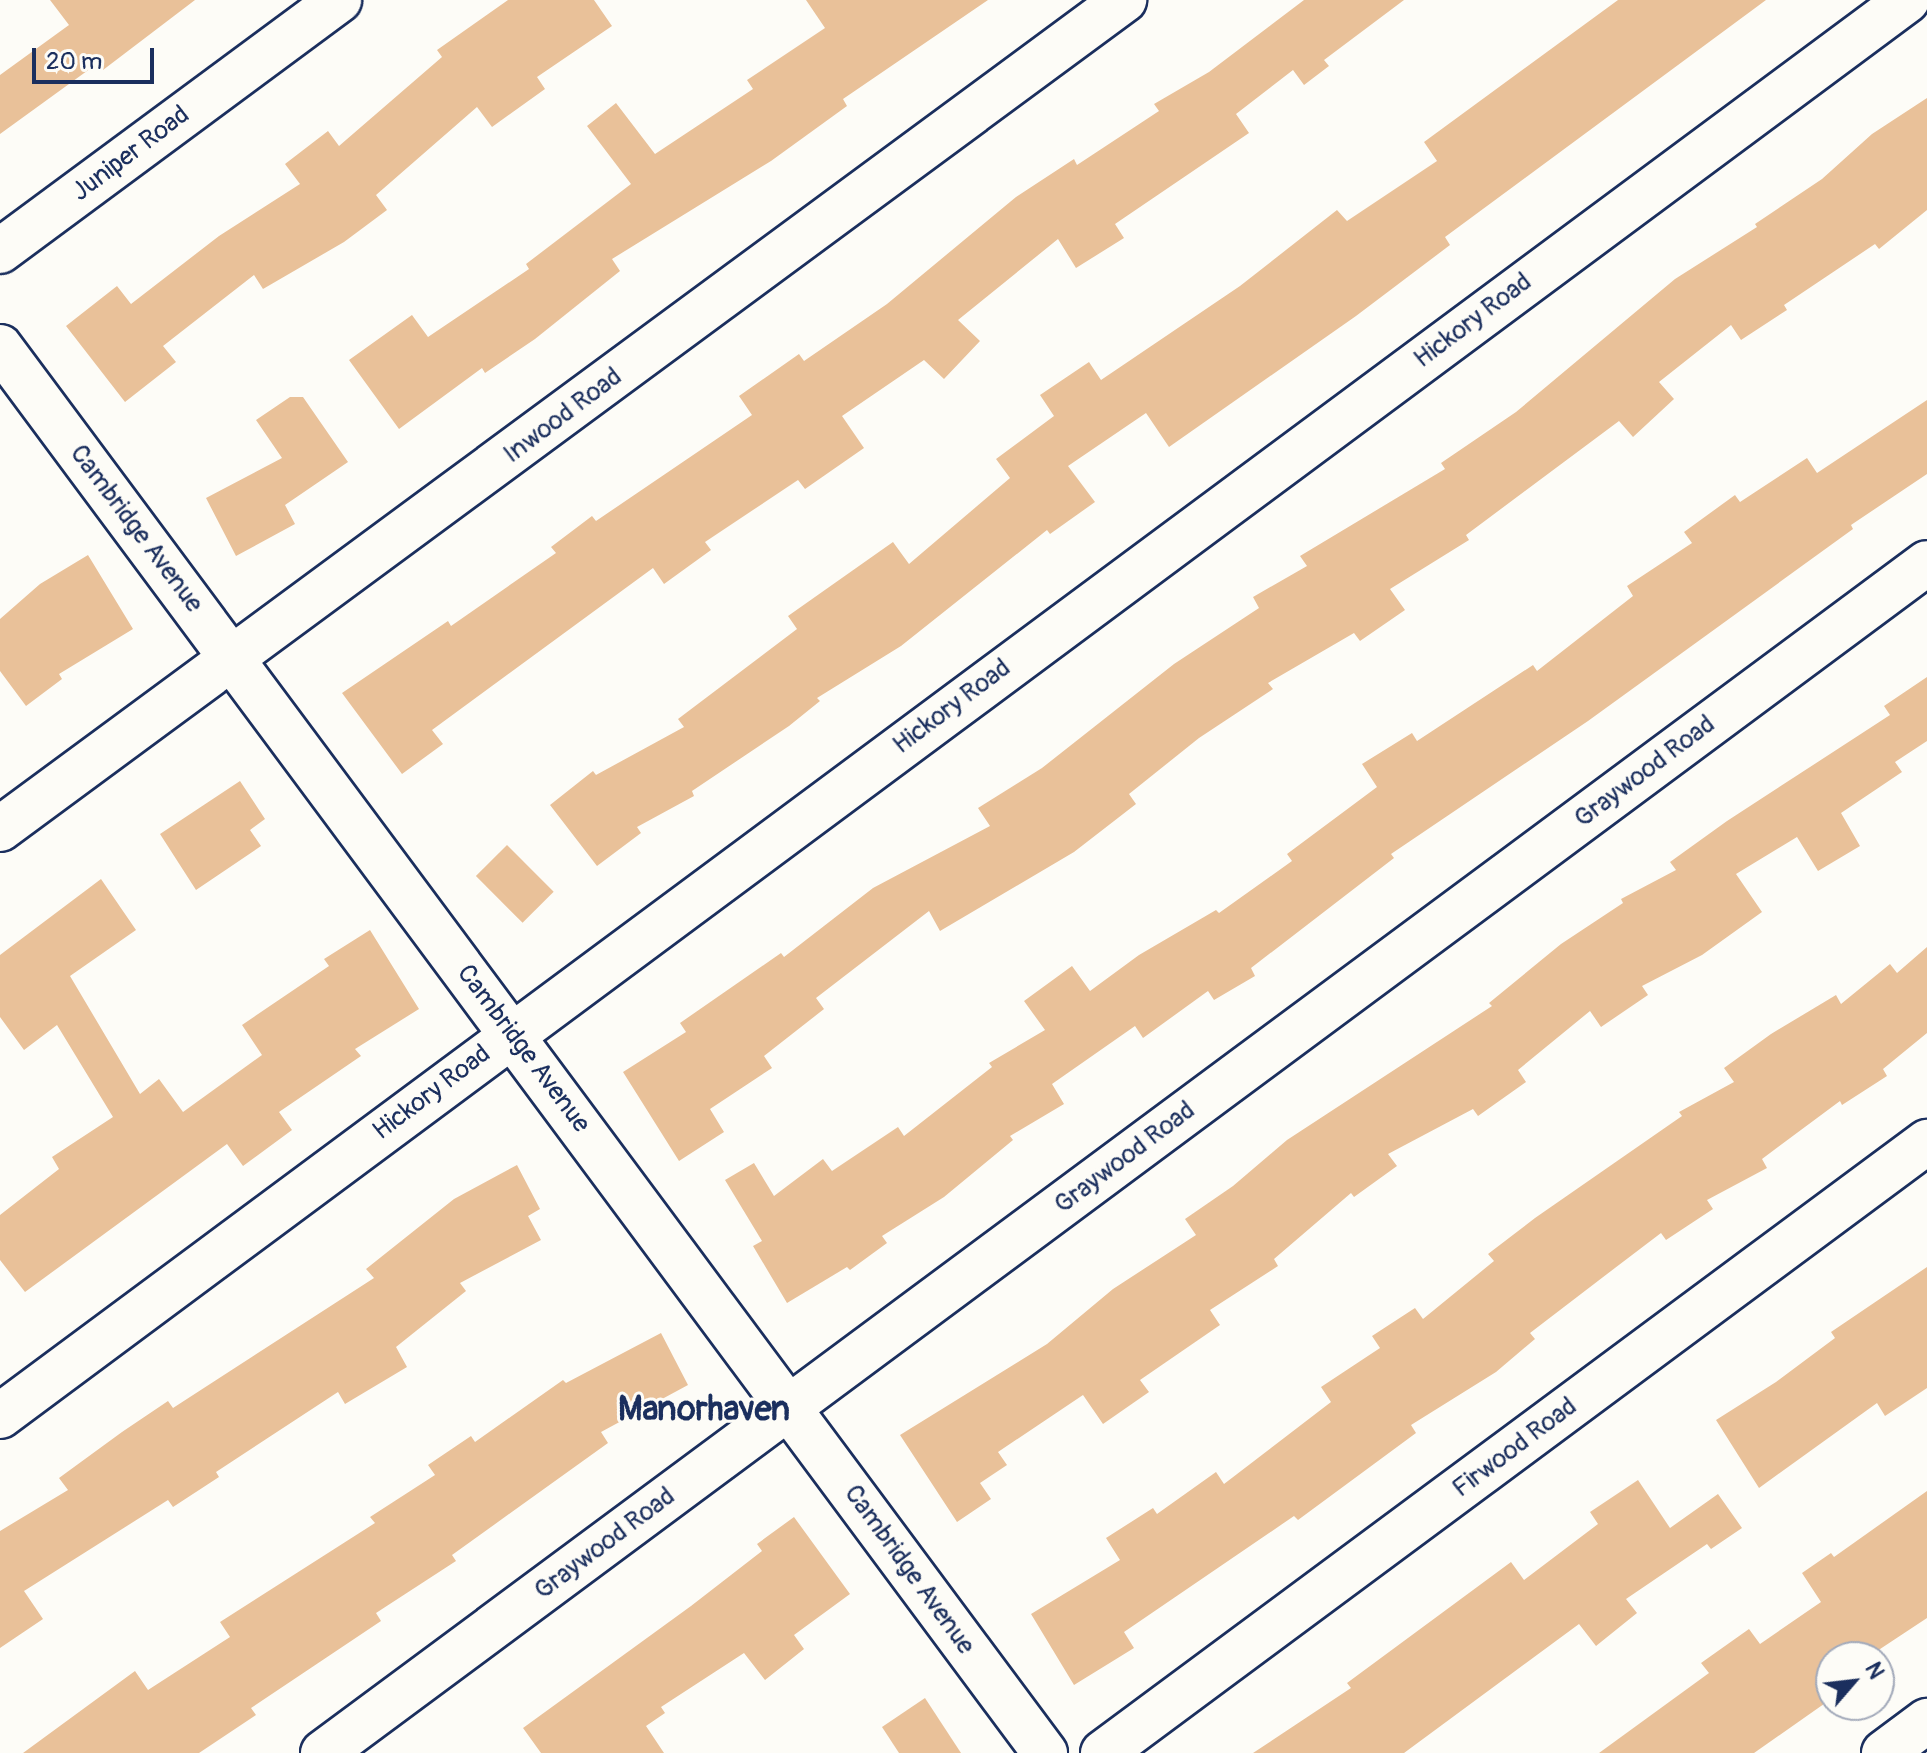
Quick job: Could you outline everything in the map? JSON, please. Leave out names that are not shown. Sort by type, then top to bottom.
[{"type":"street","name":"Juniper Road","points":[[0,251],[339,0]]},
{"type":"street","name":"Inwood Road","points":[[0,829],[1124,0]]},
{"type":"street","name":"Hickory Road","points":[[0,1416],[1907,0]]},
{"type":"street","name":"Cambridge Avenue","points":[[0,347],[1045,1753]]},
{"type":"street","name":"Graywood Road","points":[[323,1753],[1927,563]]},
{"type":"street","name":"Firwood Road","points":[[1103,1753],[1927,1142]]},
{"type":"street","points":[[1884,1753],[1927,1721]]},
{"type":"building","points":[[50,0],[195,0],[103,70],[98,63],[0,134],[0,75],[69,25]]},
{"type":"building","points":[[508,0],[594,0],[612,26],[537,77],[545,89],[492,127],[477,107],[376,195],[387,210],[344,242],[263,289],[254,275],[163,346],[176,362],[125,402],[66,326],[117,286],[131,304],[219,236],[300,184],[285,164],[328,131],[339,146],[442,57],[437,50]]},
{"type":"building","points":[[806,0],[988,0],[843,99],[847,106],[771,161],[612,259],[620,271],[535,339],[485,373],[482,368],[399,429],[349,360],[412,315],[428,337],[529,269],[526,264],[631,184],[587,126],[616,103],[655,154],[753,89],[747,80],[825,28]]},
{"type":"building","points":[[1304,0],[1404,0],[1324,60],[1329,66],[1304,85],[1293,70],[1236,114],[1249,133],[1115,224],[1124,238],[1076,268],[1058,239],[958,320],[980,341],[944,379],[924,360],[842,416],[864,448],[805,489],[798,480],[705,542],[711,550],[664,584],[653,568],[432,730],[443,744],[402,774],[342,693],[448,621],[451,626],[556,553],[551,547],[592,516],[596,521],[752,415],[739,396],[799,354],[804,361],[887,304],[1016,197],[1074,159],[1077,165],[1159,111],[1154,104],[1209,72]]},
{"type":"building","points":[[1618,0],[1766,0],[1445,237],[1450,245],[1356,316],[1169,447],[1146,413],[1068,466],[1095,502],[1050,534],[1047,530],[901,646],[817,698],[820,701],[789,726],[692,791],[694,796],[637,827],[641,833],[597,866],[550,805],[593,771],[596,775],[684,727],[678,719],[797,629],[788,616],[893,542],[909,564],[1010,478],[996,459],[1054,416],[1040,395],[1089,362],[1101,380],[1240,286],[1337,210],[1347,221],[1437,161],[1424,142]]},
{"type":"building","points":[[1927,98],[1927,210],[1879,249],[1875,244],[1784,305],[1787,310],[1741,340],[1731,325],[1659,382],[1674,399],[1633,437],[1619,421],[1466,535],[1469,540],[1390,589],[1405,610],[1360,641],[1354,633],[1268,683],[1273,689],[1199,738],[1129,794],[1136,804],[1074,852],[940,931],[929,911],[816,998],[824,1009],[764,1056],[772,1068],[710,1109],[724,1132],[679,1161],[623,1072],[686,1032],[680,1023],[781,953],[784,957],[873,888],[990,826],[978,808],[1042,768],[1174,664],[1259,608],[1253,597],[1307,566],[1300,556],[1445,469],[1441,463],[1516,412],[1675,279],[1757,227],[1755,224],[1822,179],[1872,134]]},
{"type":"building","points":[[290,397],[303,397],[348,462],[285,505],[295,524],[236,556],[206,498],[282,458],[256,420]]},
{"type":"building","points":[[1927,400],[1927,474],[1851,525],[1853,529],[1588,721],[1391,854],[1394,858],[1251,968],[1255,976],[1214,1000],[1208,991],[1143,1038],[1135,1026],[1052,1084],[1064,1104],[1010,1136],[1013,1140],[944,1197],[882,1236],[887,1243],[850,1270],[847,1267],[787,1303],[753,1246],[762,1241],[725,1180],[754,1163],[774,1196],[823,1159],[832,1171],[898,1127],[904,1136],[992,1067],[989,1063],[1045,1030],[1024,1001],[1072,966],[1090,991],[1139,955],[1216,910],[1219,913],[1292,861],[1287,854],[1377,787],[1362,764],[1412,733],[1417,741],[1533,665],[1537,671],[1633,596],[1627,586],[1692,543],[1684,532],[1735,495],[1740,502],[1807,458],[1817,473]]},
{"type":"building","points":[[88,555],[133,629],[59,674],[62,679],[26,706],[0,671],[0,619],[40,584]]},
{"type":"building","points":[[1927,677],[1927,741],[1895,762],[1902,772],[1841,813],[1860,846],[1818,871],[1797,837],[1736,874],[1762,912],[1702,955],[1642,986],[1648,995],[1601,1027],[1590,1011],[1518,1070],[1526,1082],[1478,1116],[1473,1109],[1388,1154],[1397,1166],[1354,1197],[1351,1193],[1274,1259],[1278,1266],[1210,1310],[1220,1325],[1140,1380],[1149,1392],[1103,1424],[1083,1395],[998,1452],[1007,1465],[980,1483],[991,1499],[957,1522],[900,1435],[1047,1344],[1113,1289],[1196,1235],[1185,1219],[1233,1186],[1287,1140],[1492,1006],[1489,1003],[1561,944],[1623,903],[1621,899],[1676,870],[1670,862],[1727,821],[1890,715],[1884,706]]},
{"type":"building","points":[[240,781],[265,819],[250,830],[261,846],[196,890],[160,834]]},
{"type":"building","points":[[507,845],[554,892],[523,923],[476,876]]},
{"type":"building","points":[[101,879],[136,930],[70,976],[140,1094],[159,1079],[183,1112],[262,1055],[242,1025],[329,966],[324,959],[370,930],[419,1009],[355,1049],[361,1056],[279,1112],[292,1130],[243,1166],[227,1144],[25,1292],[0,1260],[0,1215],[59,1169],[52,1157],[113,1117],[57,1025],[24,1050],[0,1017],[0,955]]},
{"type":"building","points":[[1927,947],[1927,1033],[1883,1069],[1887,1076],[1842,1105],[1840,1101],[1762,1159],[1767,1168],[1707,1200],[1713,1209],[1666,1240],[1661,1233],[1530,1333],[1535,1339],[1496,1372],[1411,1425],[1416,1433],[1298,1520],[1294,1516],[1124,1632],[1134,1648],[1074,1685],[1031,1614],[1120,1560],[1106,1538],[1153,1508],[1157,1514],[1216,1472],[1224,1484],[1331,1402],[1321,1387],[1380,1348],[1372,1336],[1415,1308],[1423,1319],[1494,1261],[1488,1254],[1535,1218],[1682,1116],[1679,1112],[1734,1082],[1724,1068],[1771,1034],[1836,995],[1841,1004],[1890,964],[1897,973]]},
{"type":"building","points":[[517,1165],[540,1209],[528,1216],[541,1240],[460,1283],[466,1291],[396,1347],[407,1367],[345,1404],[338,1392],[216,1472],[219,1477],[173,1507],[168,1500],[24,1591],[43,1619],[0,1648],[0,1531],[68,1490],[59,1478],[122,1432],[168,1401],[173,1408],[374,1278],[366,1269],[454,1199]]},
{"type":"building","points":[[1927,1267],[1927,1388],[1885,1416],[1877,1403],[1759,1488],[1716,1420],[1776,1382],[1835,1338],[1831,1332]]},
{"type":"building","points":[[661,1333],[688,1385],[601,1432],[608,1443],[452,1555],[456,1561],[376,1613],[381,1621],[251,1708],[256,1715],[199,1753],[23,1753],[135,1671],[148,1690],[230,1637],[220,1622],[375,1523],[370,1517],[435,1475],[428,1465],[471,1436],[475,1442],[563,1380],[566,1383]]},
{"type":"building","points":[[1638,1480],[1670,1528],[1718,1494],[1742,1528],[1711,1549],[1707,1544],[1626,1599],[1637,1613],[1596,1646],[1579,1624],[1404,1753],[1253,1753],[1351,1688],[1347,1683],[1511,1562],[1524,1580],[1598,1524],[1590,1512]]},
{"type":"building","points":[[1927,1491],[1927,1618],[1892,1641],[1815,1641],[1815,1710],[1754,1753],[1599,1753],[1709,1673],[1701,1663],[1749,1629],[1760,1644],[1821,1602],[1802,1573],[1831,1553],[1834,1557]]},
{"type":"building","points":[[794,1517],[850,1594],[794,1635],[804,1649],[765,1680],[744,1653],[661,1707],[665,1713],[646,1726],[664,1753],[541,1753],[523,1728],[762,1551],[757,1544]]},
{"type":"building","points":[[925,1698],[961,1753],[899,1753],[882,1727]]},
{"type":"district","name":"Manorhaven","points":[[704,1410]]}]
